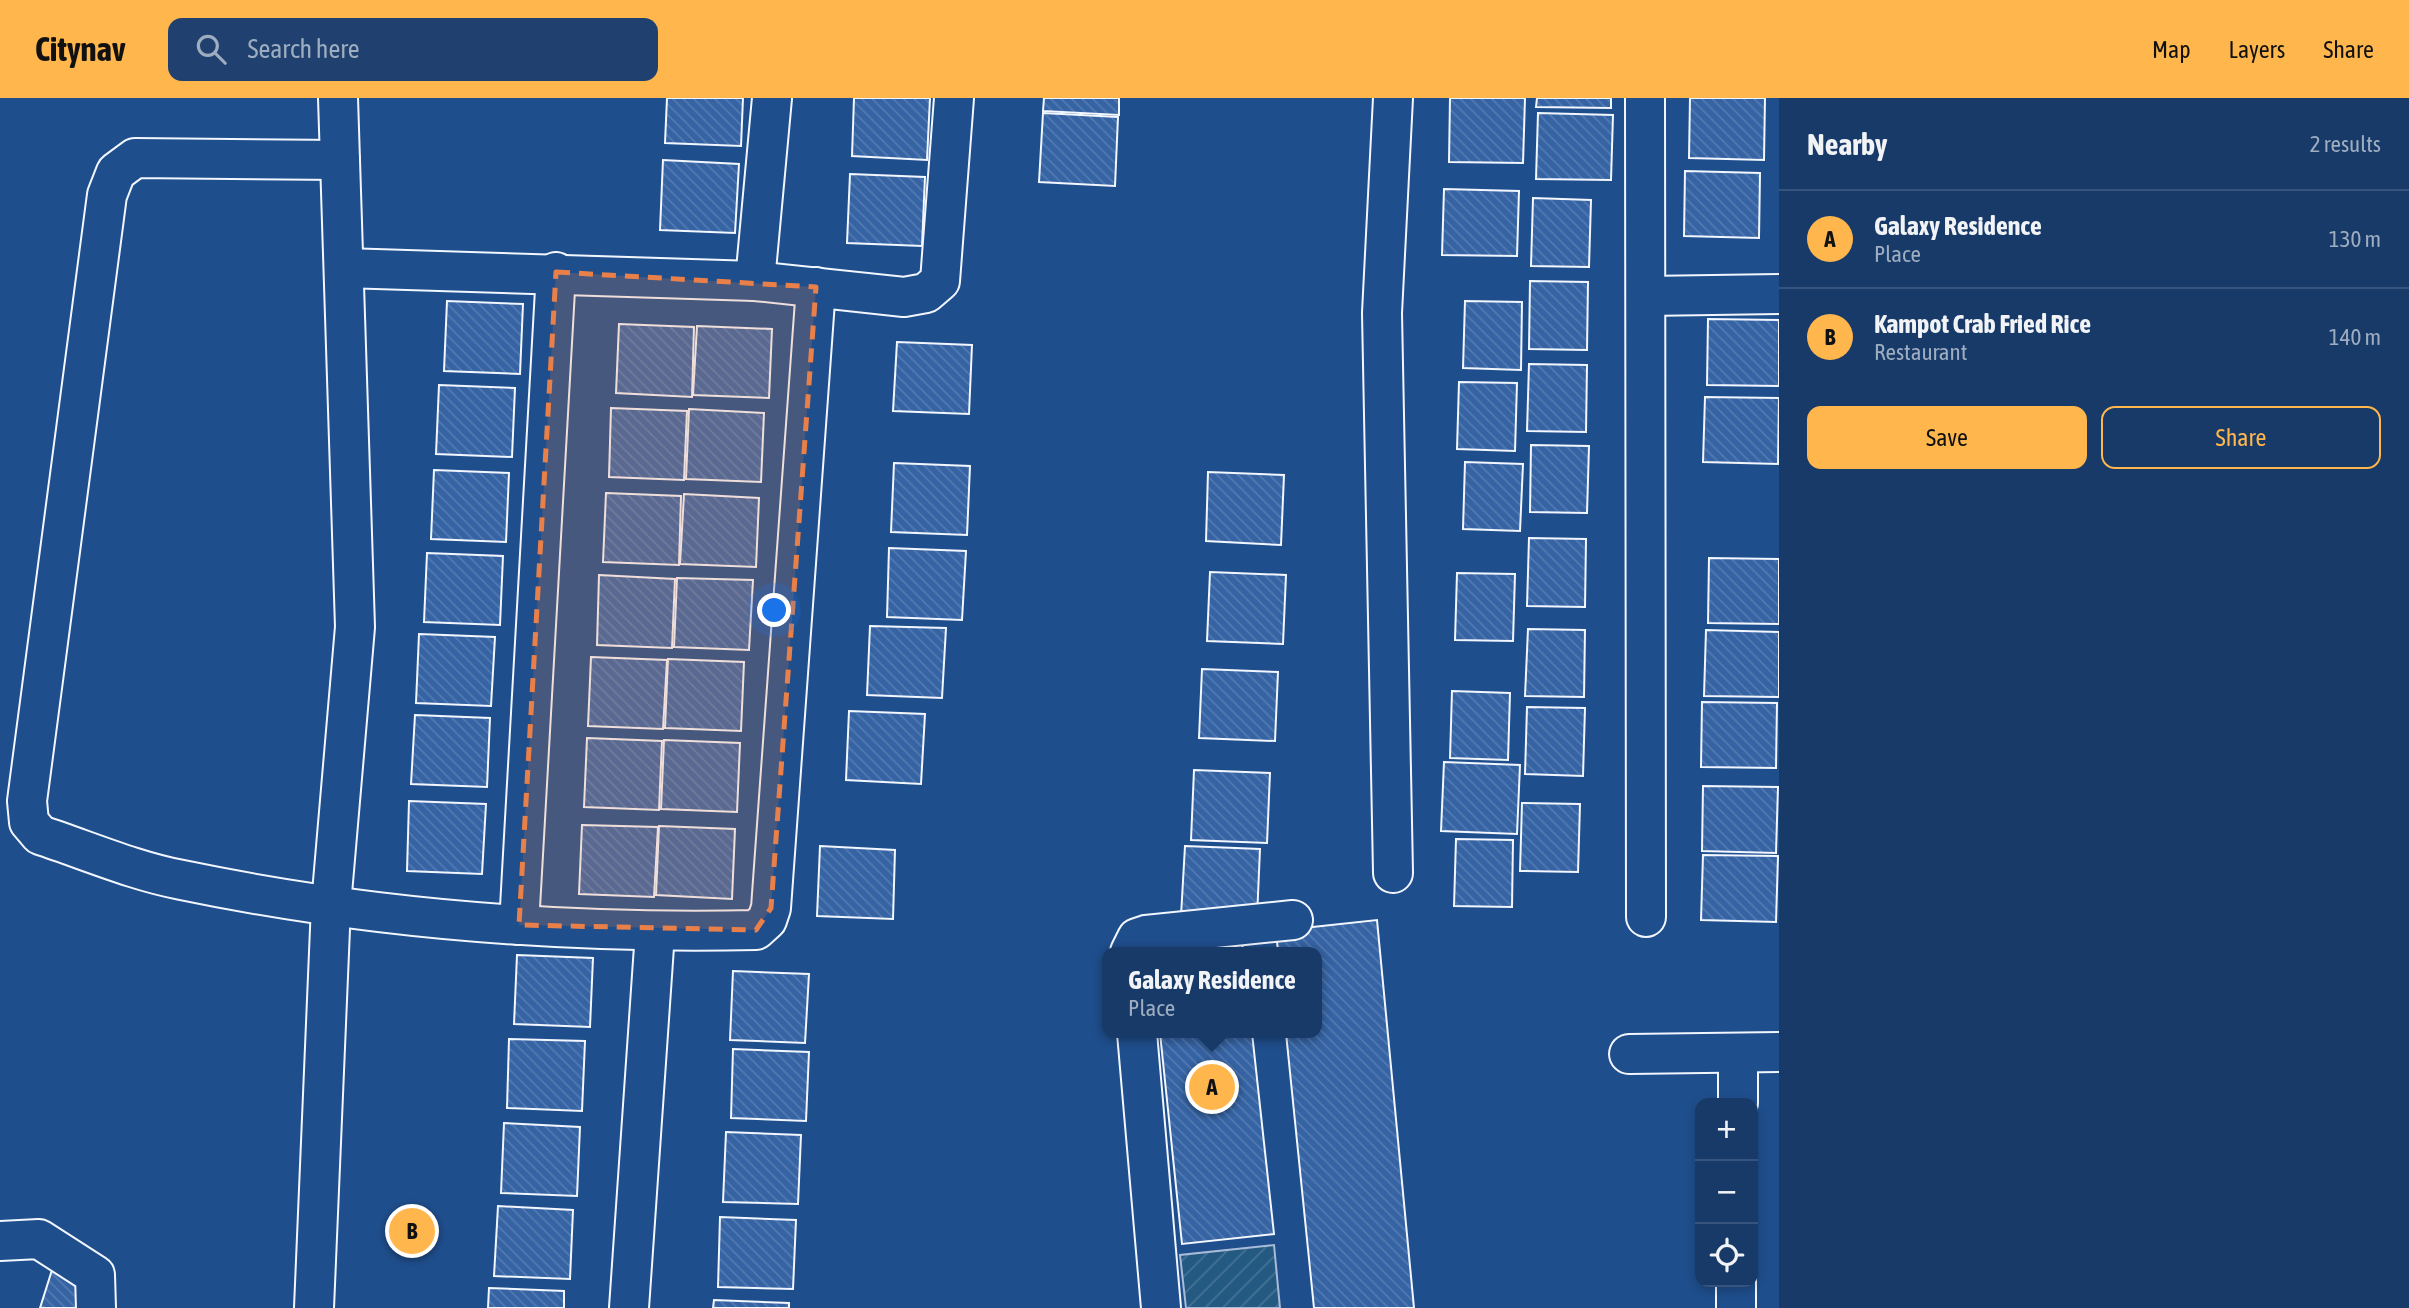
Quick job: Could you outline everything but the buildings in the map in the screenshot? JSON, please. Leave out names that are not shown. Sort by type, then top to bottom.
[{"type":"street","points":[[314,1308],[331,905],[355,627],[338,98]]},
{"type":"street","points":[[755,281],[772,98]]},
{"type":"street","points":[[344,268],[556,272],[755,281],[904,297],[926,293],[940,281],[954,98]]},
{"type":"street","points":[[1393,98],[1382,313],[1393,873]]},
{"type":"street","points":[[1645,98],[1646,917]]},
{"type":"street","points":[[340,160],[135,158],[116,172],[107,195],[27,801],[29,822],[40,835],[179,880],[331,905],[519,925],[655,932],[757,930],[767,920],[771,908],[816,287]]},
{"type":"street","points":[[519,925],[556,272]]},
{"type":"street","points":[[1646,296],[1779,294]]},
{"type":"street","points":[[1132,947],[1137,938],[1146,935],[1293,920]]},
{"type":"street","points":[[629,1308],[655,932]]},
{"type":"street","points":[[1137,1038],[1161,1308]]},
{"type":"street","points":[[1629,1054],[1779,1052]]},
{"type":"street","points":[[1738,1053],[1738,1098]]},
{"type":"street","points":[[0,1241],[39,1239],[94,1275],[96,1308]]},
{"type":"street","points":[[1736,1308],[1737,1287]]},
{"type":"highlighted area","points":[[556,272],[816,287],[771,908],[756,930],[519,925]]},
{"type":"shaded area","points":[[1274,1245],[1280,1308],[1186,1308],[1180,1255]]},
{"type":"place","name":"Galaxy Residence","points":[[1212,1087]]},
{"type":"place","name":"Kampot Crab Fried Rice","points":[[412,1231]]}]
